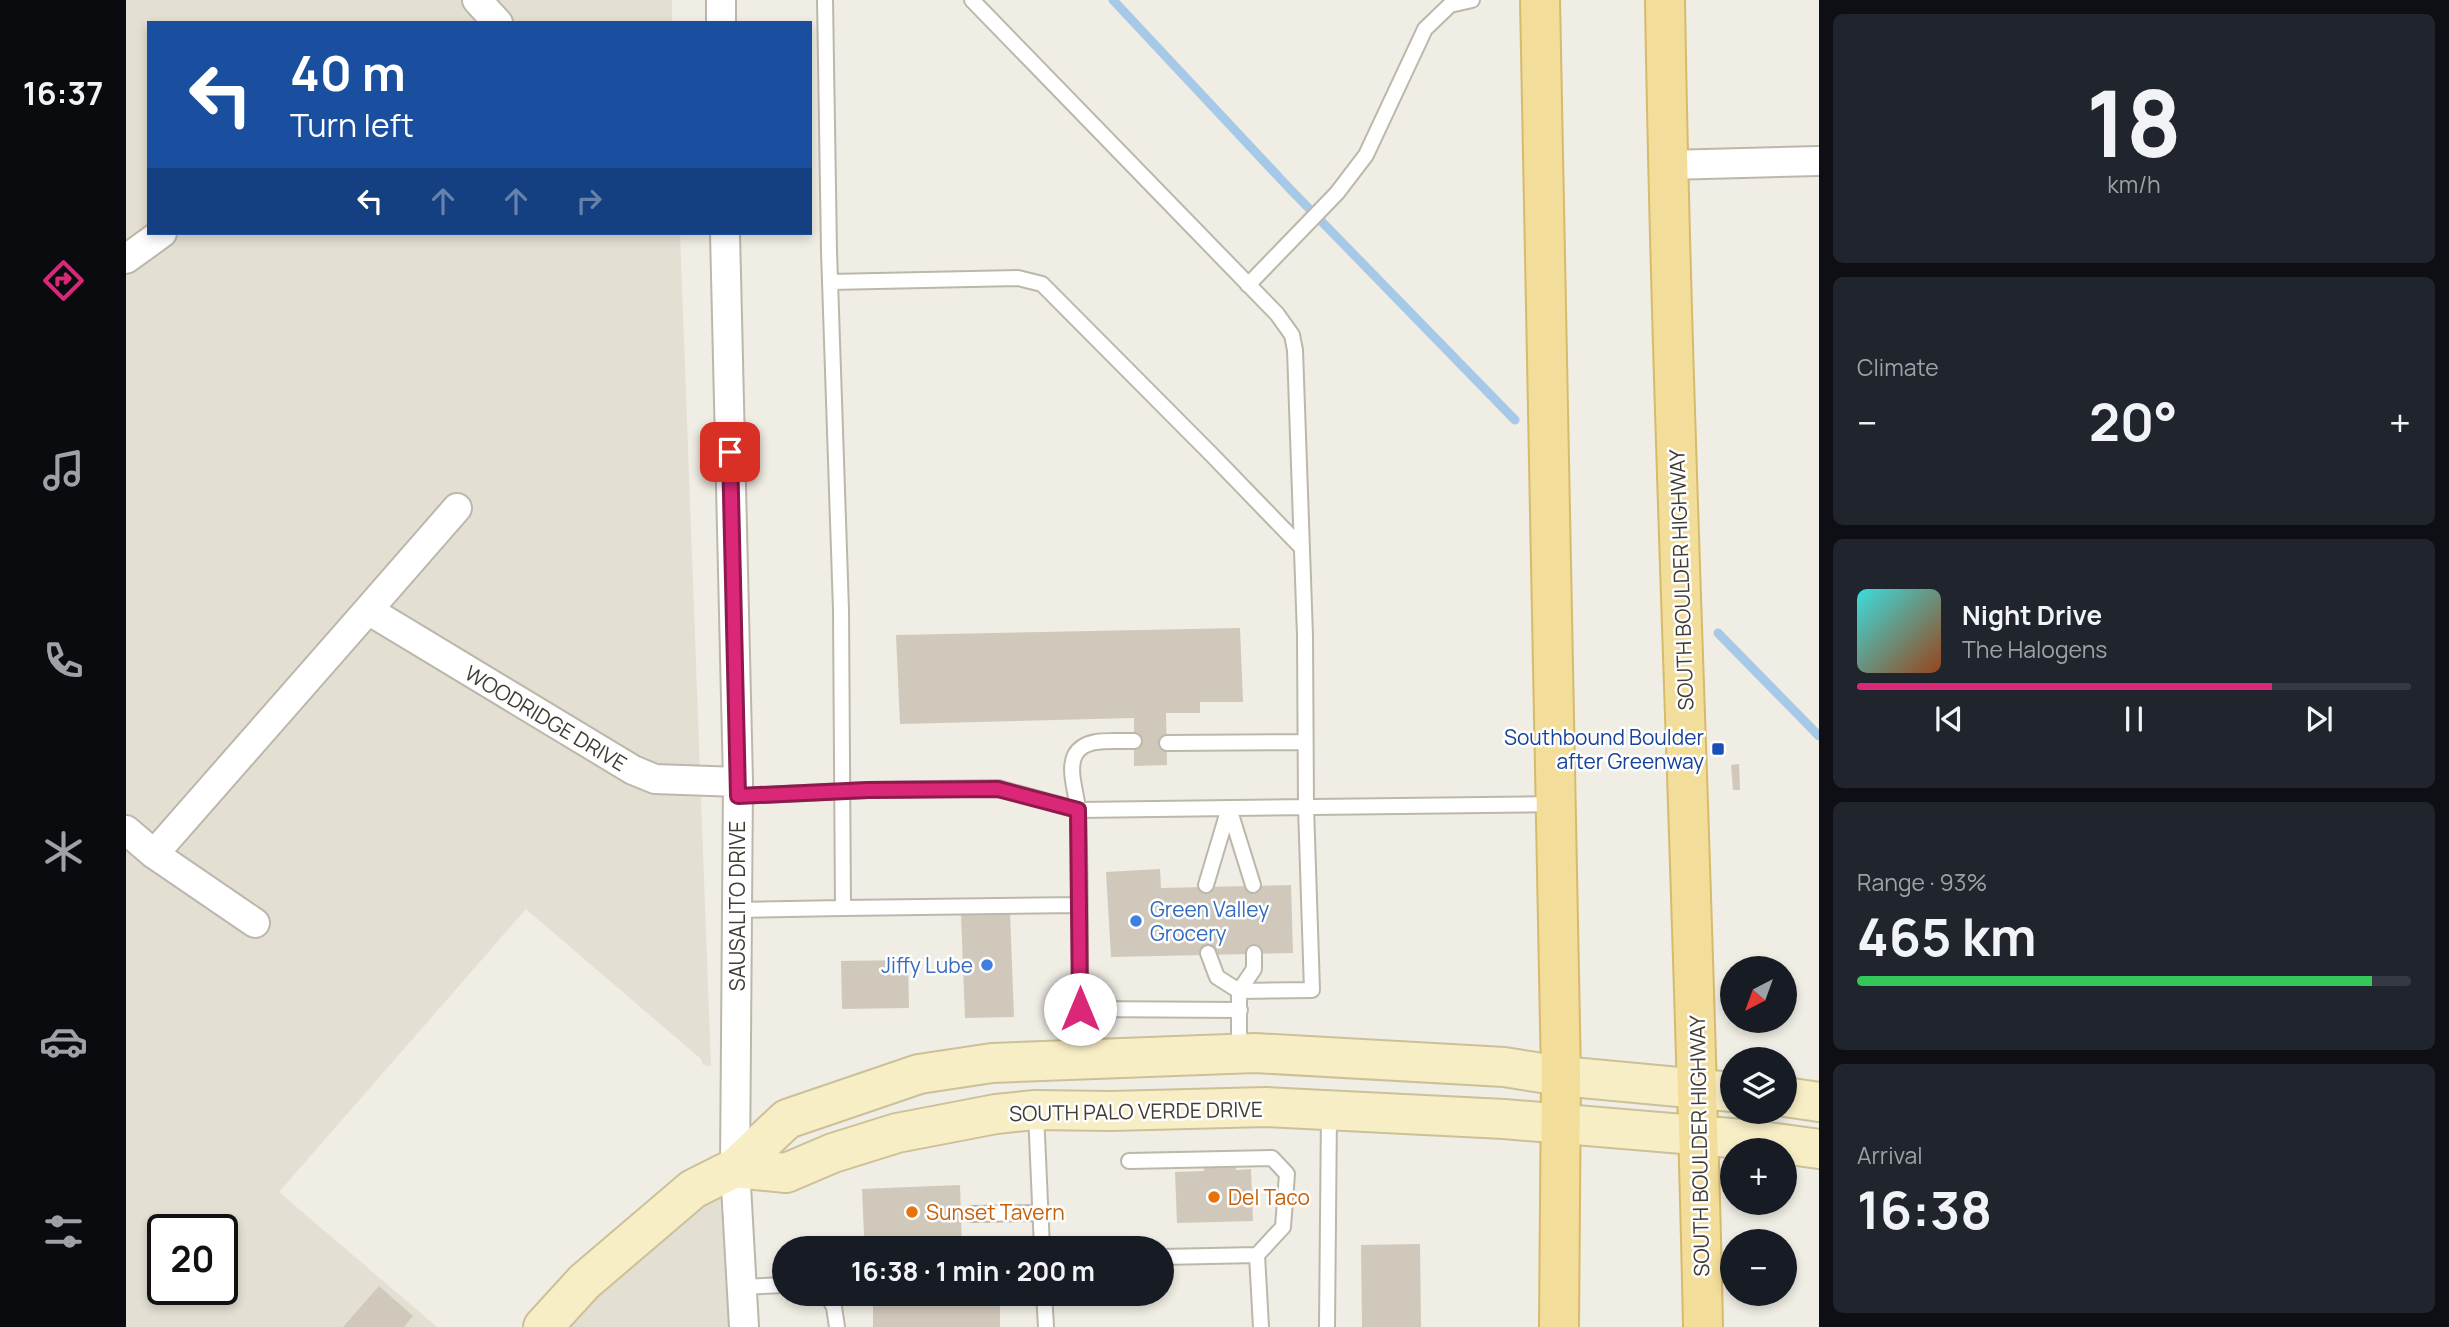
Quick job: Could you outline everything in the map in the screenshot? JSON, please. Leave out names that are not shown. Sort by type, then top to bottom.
[{"type":"main road","points":[[1540,0],[1561,1076],[1559,1327]]},
{"type":"main road","name":"SOUTH BOULDER HIGHWAY","points":[[1665,0],[1668,166],[1715,1091],[1699,1136],[1703,1327]]},
{"type":"street","points":[[477,0],[496,21]]},
{"type":"street","points":[[721,0],[721,21]]},
{"type":"street","points":[[1668,166],[1819,161]]},
{"type":"street","points":[[126,259],[160,235]]},
{"type":"street","name":"SAUSALITO DRIVE","points":[[725,235],[738,789],[735,1168],[744,1327]]},
{"type":"street","points":[[154,854],[457,508]]},
{"type":"street","name":"WOODRIDGE DRIVE","points":[[368,610],[633,770],[655,779],[738,789]]},
{"type":"street","points":[[126,830],[154,854],[255,923]]},
{"type":"street","points":[[543,1327],[584,1282],[693,1189],[735,1168],[787,1119],[919,1074],[992,1063],[1040,1060],[1239,1054],[1504,1067],[1561,1076],[1715,1091]]},
{"type":"street","points":[[1035,1110],[1040,1060]]},
{"type":"street","points":[[1797,1099],[1819,1102]]},
{"type":"street","name":"SOUTH PALO VERDE DRIVE","points":[[735,1168],[786,1173],[833,1153],[897,1133],[996,1114],[1035,1110],[1266,1107],[1329,1110],[1561,1124],[1819,1149]]},
{"type":"lane","points":[[825,0],[830,282],[841,597],[843,908]]},
{"type":"lane","points":[[972,0],[1286,324],[1292,335],[1295,350],[1302,548],[1312,990],[1239,991],[1217,977],[1208,953]]},
{"type":"lane","points":[[1248,285],[1337,193],[1366,155],[1425,29],[1451,5],[1472,0]]},
{"type":"lane","points":[[830,282],[1018,278],[1031,279],[1041,284],[1302,548]]},
{"type":"lane","points":[[1080,1060],[1078,810],[1073,769],[1075,756],[1083,746],[1093,742],[1134,741]]},
{"type":"lane","points":[[1167,743],[1305,742]]},
{"type":"lane","points":[[738,789],[842,792],[998,789],[1078,810],[1556,804]]},
{"type":"lane","points":[[1229,808],[1253,885]]},
{"type":"lane","points":[[1206,886],[1229,808]]},
{"type":"lane","points":[[736,910],[1079,905]]},
{"type":"lane","points":[[1239,1054],[1239,991],[1254,969],[1254,953]]},
{"type":"lane","points":[[1080,1009],[1240,1010]]},
{"type":"lane","points":[[1035,1110],[1042,1236]]},
{"type":"lane","points":[[1327,1327],[1329,1110]]},
{"type":"lane","points":[[1129,1161],[1272,1158],[1287,1174],[1283,1227],[1257,1255],[1174,1257]]},
{"type":"lane","points":[[971,1214],[1041,1213]]},
{"type":"lane","points":[[1257,1255],[1261,1327]]},
{"type":"lane","points":[[742,1287],[772,1286]]},
{"type":"lane","points":[[833,1306],[837,1327]]},
{"type":"lane","points":[[1045,1306],[1046,1327]]},
{"type":"shaded area","points":[[126,0],[672,0],[672,21],[147,21],[147,235],[680,235],[711,1066],[703,1065],[701,1059],[526,909],[279,1192],[437,1327],[126,1327]]},
{"type":"shaded area","points":[[735,1168],[743,1327],[543,1327]]},
{"type":"building","points":[[1240,628],[1243,702],[1200,702],[1200,713],[1166,713],[1167,765],[1134,766],[1134,718],[900,724],[896,635]]},
{"type":"building","points":[[1739,764],[1740,790],[1733,790],[1731,765]]},
{"type":"building","points":[[1160,869],[1161,888],[1291,885],[1293,953],[1111,957],[1106,872]]},
{"type":"building","name":"Jiffy Lube","points":[[1010,912],[1014,1017],[965,1018],[961,914]]},
{"type":"building","points":[[908,960],[909,1008],[842,1009],[841,961]]},
{"type":"building","name":"Del Taco","points":[[1235,1154],[1236,1170],[1251,1169],[1253,1221],[1177,1223],[1175,1172],[1204,1171],[1203,1155]]},
{"type":"building","name":"Sunset Tavern","points":[[960,1185],[962,1236],[864,1236],[862,1189]]},
{"type":"building","points":[[1420,1244],[1421,1327],[1362,1327],[1361,1245]]},
{"type":"building","points":[[379,1286],[413,1316],[404,1327],[343,1327]]},
{"type":"building","points":[[873,1306],[1000,1306],[1000,1327],[873,1327]]},
{"type":"waterway","points":[[1113,0],[1289,188],[1515,420]]},
{"type":"waterway","points":[[1718,633],[1819,736]]},
{"type":"place","name":"Southbound Boulder after Greenway","points":[[1718,749]]},
{"type":"place","name":"Green Valley Grocery","points":[[1136,921]]},
{"type":"place","name":"Jiffy Lube","points":[[987,965]]},
{"type":"place","name":"Del Taco","points":[[1214,1197]]},
{"type":"place","name":"Sunset Tavern","points":[[912,1212]]},
{"type":"route","points":[[730,452],[738,796],[868,790],[998,789],[1078,810],[1080,1009]]}]
